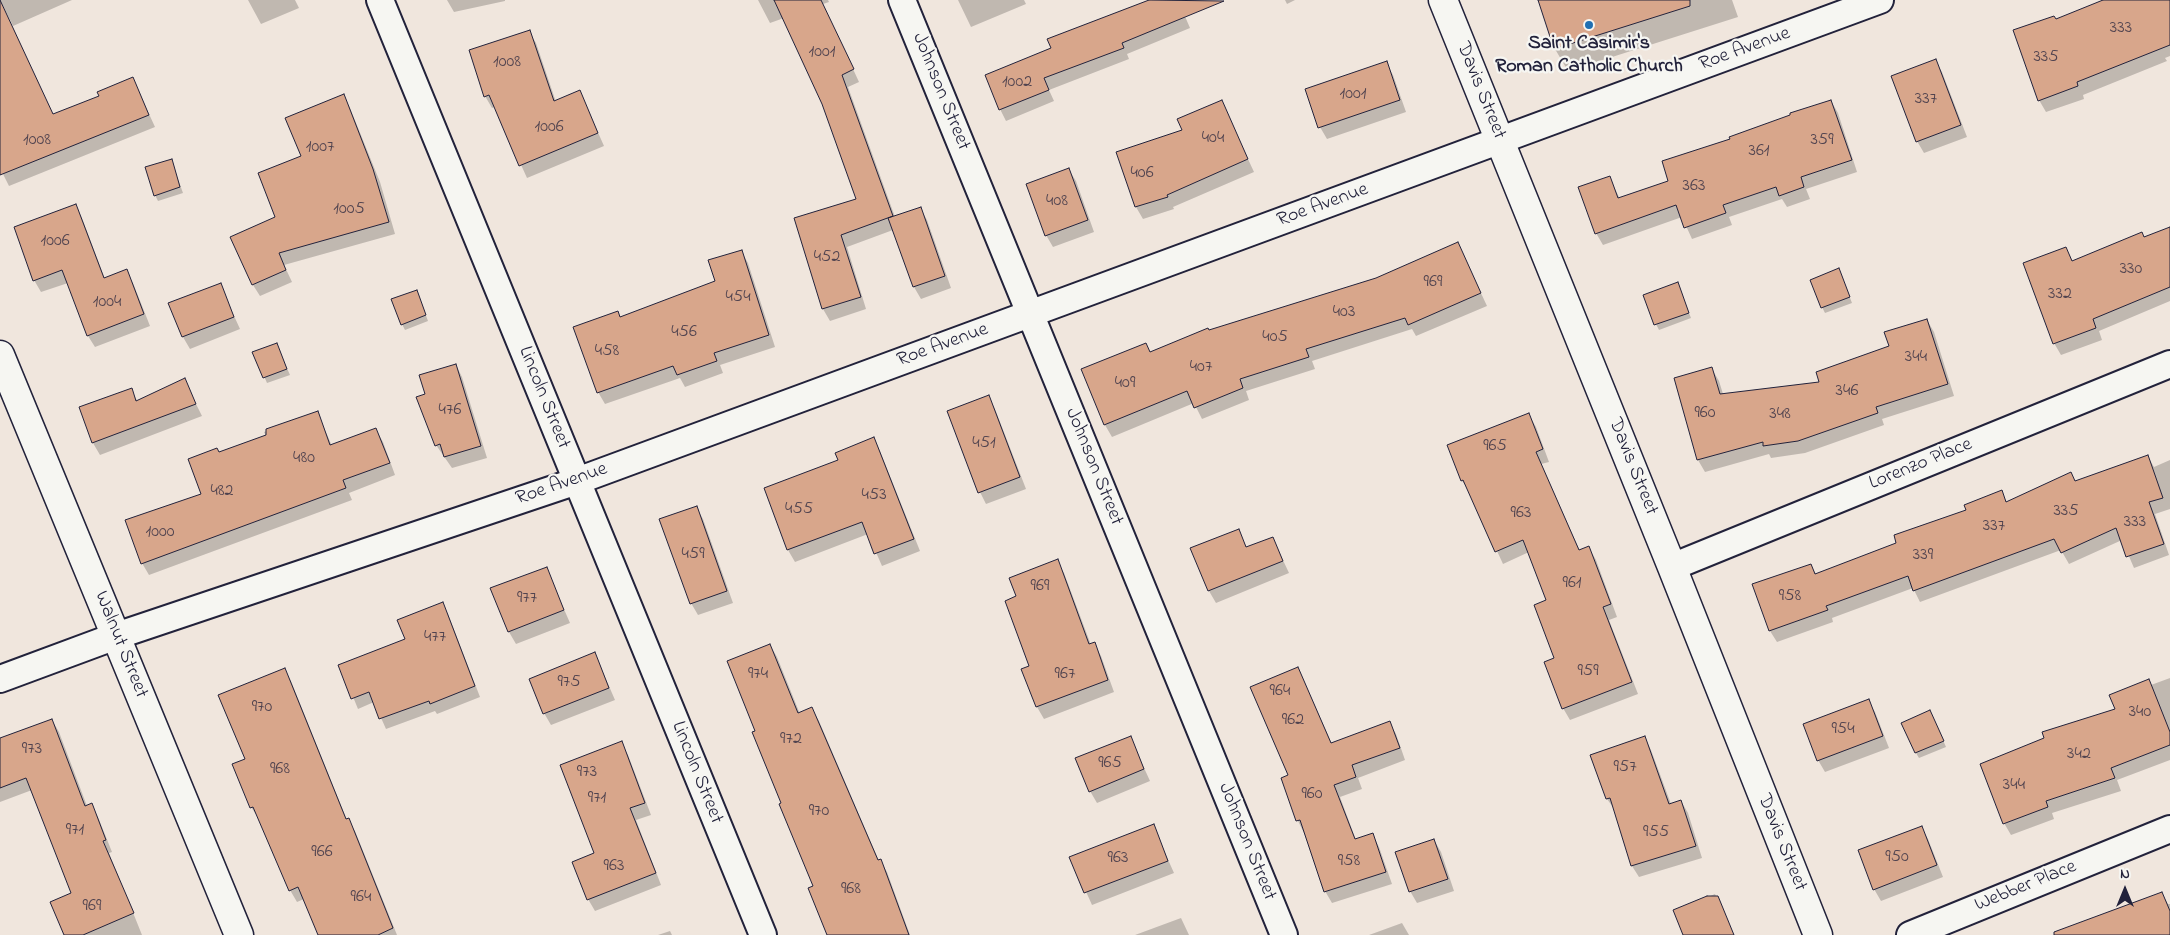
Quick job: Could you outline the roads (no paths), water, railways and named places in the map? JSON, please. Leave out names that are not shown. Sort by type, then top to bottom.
[{"type":"street","name":"Lincoln Street","points":[[380,0],[763,935]]},
{"type":"street","name":"Johnson Street","points":[[902,0],[1284,935]]},
{"type":"street","name":"Davis Street","points":[[1443,0],[1672,566],[1818,935]]},
{"type":"street","name":"Roe Avenue","points":[[0,679],[116,636],[577,481],[1880,0]]},
{"type":"street","name":"Walnut Street","points":[[0,355],[239,935]]},
{"type":"street","name":"Lorenzo Place","points":[[1672,566],[2170,364]]},
{"type":"street","name":"Webber Place","points":[[1910,935],[2170,828]]},
{"type":"place","name":"Saint Casimir's Roman Catholic Church","points":[[1589,25]]}]
